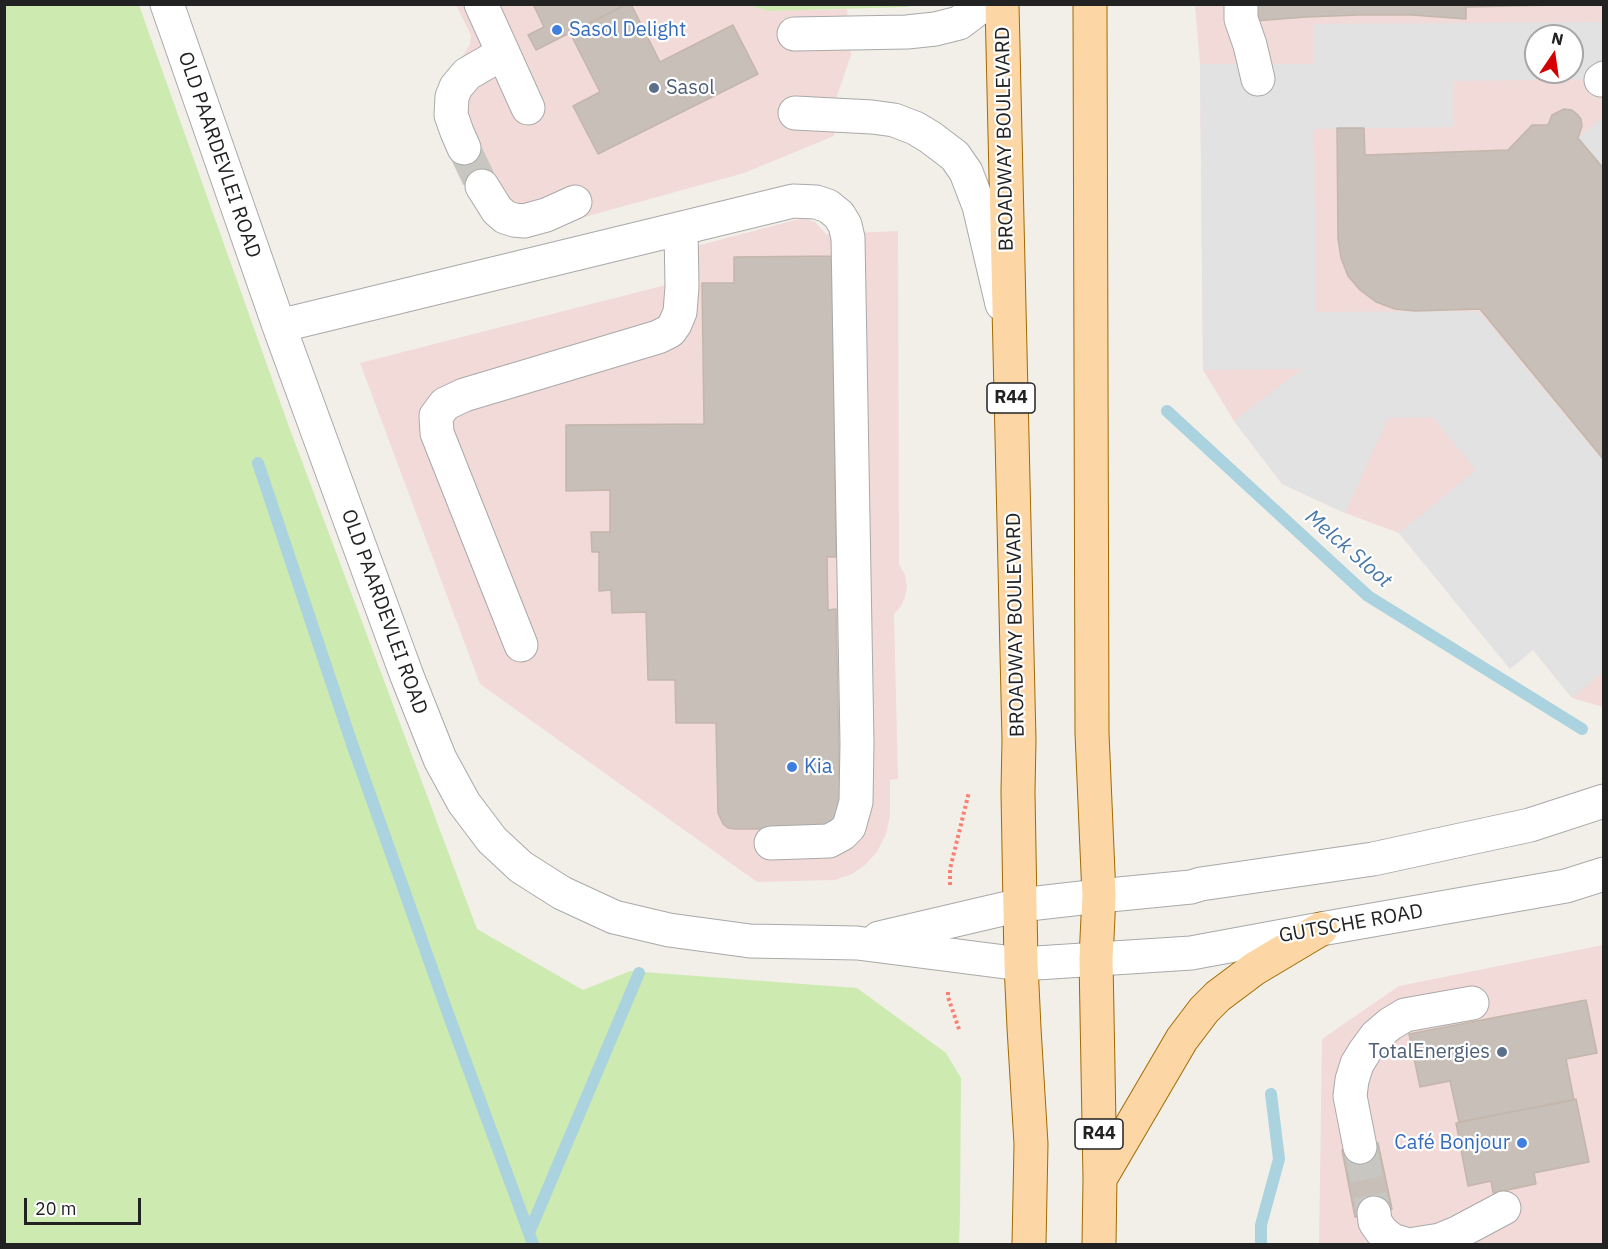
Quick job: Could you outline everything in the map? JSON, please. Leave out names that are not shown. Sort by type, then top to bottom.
[{"type":"main road","name":"BROADWAY BOULEVARD","points":[[1002,4],[1019,740],[1021,964],[1031,1144],[1029,1245]]},
{"type":"main road","name":"R44","points":[[1090,4],[1092,721],[1099,896],[1096,959],[1099,1245]]},
{"type":"main road","points":[[1100,1179],[1182,1039],[1204,1010],[1218,996],[1254,969],[1321,929]]},
{"type":"street","name":"OLD PAARDEVLEI ROAD","points":[[167,4],[279,326],[407,676],[440,759],[464,803],[492,840],[521,867],[562,892],[614,917],[669,930],[750,941],[857,943],[1021,964]]},
{"type":"street","points":[[481,4],[528,108]]},
{"type":"street","points":[[794,34],[907,32],[935,29],[958,23],[984,4]]},
{"type":"street","points":[[1241,4],[1241,19],[1258,79]]},
{"type":"street","points":[[464,148],[451,115],[452,97],[456,87],[467,74],[503,53]]},
{"type":"street","points":[[795,113],[894,120],[915,128],[955,156],[966,172],[979,206],[1010,338]]},
{"type":"street","points":[[482,186],[497,210],[505,217],[514,220],[524,221],[546,215],[575,202]]},
{"type":"street","points":[[279,326],[794,201],[816,202],[828,206],[838,214],[845,225],[848,238],[857,731],[856,802],[849,827],[829,841],[771,843]]},
{"type":"street","points":[[521,645],[437,433],[436,416],[445,404],[464,395],[658,337],[669,331],[680,312],[681,229]]},
{"type":"street","points":[[1099,896],[1191,888],[1201,884],[1373,858],[1530,825],[1604,801]]},
{"type":"street","name":"GUTSCHE ROAD","points":[[1021,964],[1191,953],[1566,886],[1604,874]]},
{"type":"street","name":"OLD PAARDEVLEI ROAD","points":[[857,943],[1020,905],[1099,896]]},
{"type":"street","points":[[1360,1147],[1350,1096],[1352,1080],[1358,1064],[1376,1036],[1405,1015],[1472,1003]]},
{"type":"street","points":[[1415,1245],[1440,1240],[1504,1209]]},
{"type":"street","points":[[1374,1213],[1375,1222],[1382,1232],[1392,1240],[1405,1245]]},
{"type":"shaded area","points":[[748,4],[769,11],[847,9],[851,55],[836,99],[834,136],[744,173],[523,234],[469,192],[450,155],[439,94],[470,44],[469,31],[456,5]]},
{"type":"shaded area","points":[[1195,5],[1603,5],[1603,707],[1572,698],[1533,650],[1510,669],[1399,533],[1345,513],[1282,484],[1234,421],[1203,370],[1200,64]]},
{"type":"shaded area","points":[[1603,22],[1603,79],[1584,79],[1584,24],[1524,24],[1524,80],[1454,81],[1454,127],[1314,129],[1316,312],[1479,311],[1603,461],[1603,672],[1572,698],[1533,650],[1510,669],[1399,533],[1476,470],[1432,417],[1388,418],[1345,513],[1282,484],[1234,421],[1302,369],[1203,370],[1200,64],[1313,64],[1313,24]]},
{"type":"shaded area","points":[[1603,117],[1603,169],[1578,138]]},
{"type":"shaded area","points":[[803,218],[815,222],[826,234],[898,231],[899,564],[905,575],[907,587],[901,606],[894,614],[898,779],[890,780],[890,815],[886,834],[877,852],[865,865],[852,874],[835,880],[757,882],[480,684],[360,363],[693,278],[694,250],[700,245]]},
{"type":"shaded area","points":[[1603,945],[1603,1244],[1319,1244],[1322,1039],[1399,986]]},
{"type":"green space","points":[[5,4],[139,5],[288,424],[477,929],[583,990],[630,971],[857,988],[946,1053],[961,1078],[959,1244],[5,1244]]},
{"type":"green space","points":[[748,5],[917,5],[769,11]]},
{"type":"building","name":"Sasol Delight","points":[[533,4],[627,4],[536,50],[528,35],[544,27]]},
{"type":"building","points":[[631,4],[660,62],[733,25],[758,74],[598,154],[573,106],[600,92],[570,33]]},
{"type":"building","points":[[1254,4],[1601,4],[1466,7],[1466,19],[1412,15],[1359,15],[1254,21]]},
{"type":"building","points":[[1564,109],[1572,110],[1581,119],[1582,126],[1578,138],[1604,169],[1604,460],[1480,309],[1415,311],[1395,309],[1376,302],[1360,290],[1348,276],[1341,258],[1338,239],[1337,128],[1364,128],[1365,155],[1508,150],[1532,125],[1548,125],[1552,115]]},
{"type":"building","points":[[477,142],[496,179],[469,192],[450,155]]},
{"type":"building","points":[[832,256],[836,557],[827,557],[828,610],[836,609],[840,810],[830,826],[823,829],[728,828],[723,824],[718,813],[716,723],[676,723],[675,680],[648,680],[646,612],[612,613],[611,590],[599,591],[599,552],[592,552],[591,532],[610,532],[610,490],[566,491],[566,425],[704,424],[702,283],[734,283],[734,257]]},
{"type":"building","points":[[1586,1000],[1597,1053],[1566,1059],[1574,1100],[1459,1122],[1450,1081],[1420,1087],[1409,1034]]},
{"type":"building","name":"Café Bonjour","points":[[1576,1099],[1589,1162],[1534,1173],[1536,1184],[1493,1193],[1491,1181],[1468,1186],[1456,1123]]},
{"type":"building","points":[[1378,1143],[1392,1209],[1355,1217],[1342,1150]]},
{"type":"waterway","name":"Melck Sloot","points":[[1167,411],[1368,596],[1582,729]]},
{"type":"waterway","points":[[258,463],[352,744],[529,1233]]},
{"type":"waterway","points":[[533,1244],[529,1233],[639,973]]},
{"type":"waterway","points":[[1261,1244],[1261,1225],[1279,1159],[1271,1094]]},
{"type":"tunnel","points":[[464,148],[482,186]]},
{"type":"tunnel","points":[[1360,1147],[1374,1213]]},
{"type":"place","name":"Sasol Delight","points":[[557,30]]},
{"type":"place","name":"Sasol","points":[[654,88]]},
{"type":"place","name":"Kia","points":[[792,767]]},
{"type":"place","name":"TotalEnergies","points":[[1502,1052]]},
{"type":"place","name":"Café Bonjour","points":[[1522,1143]]}]
